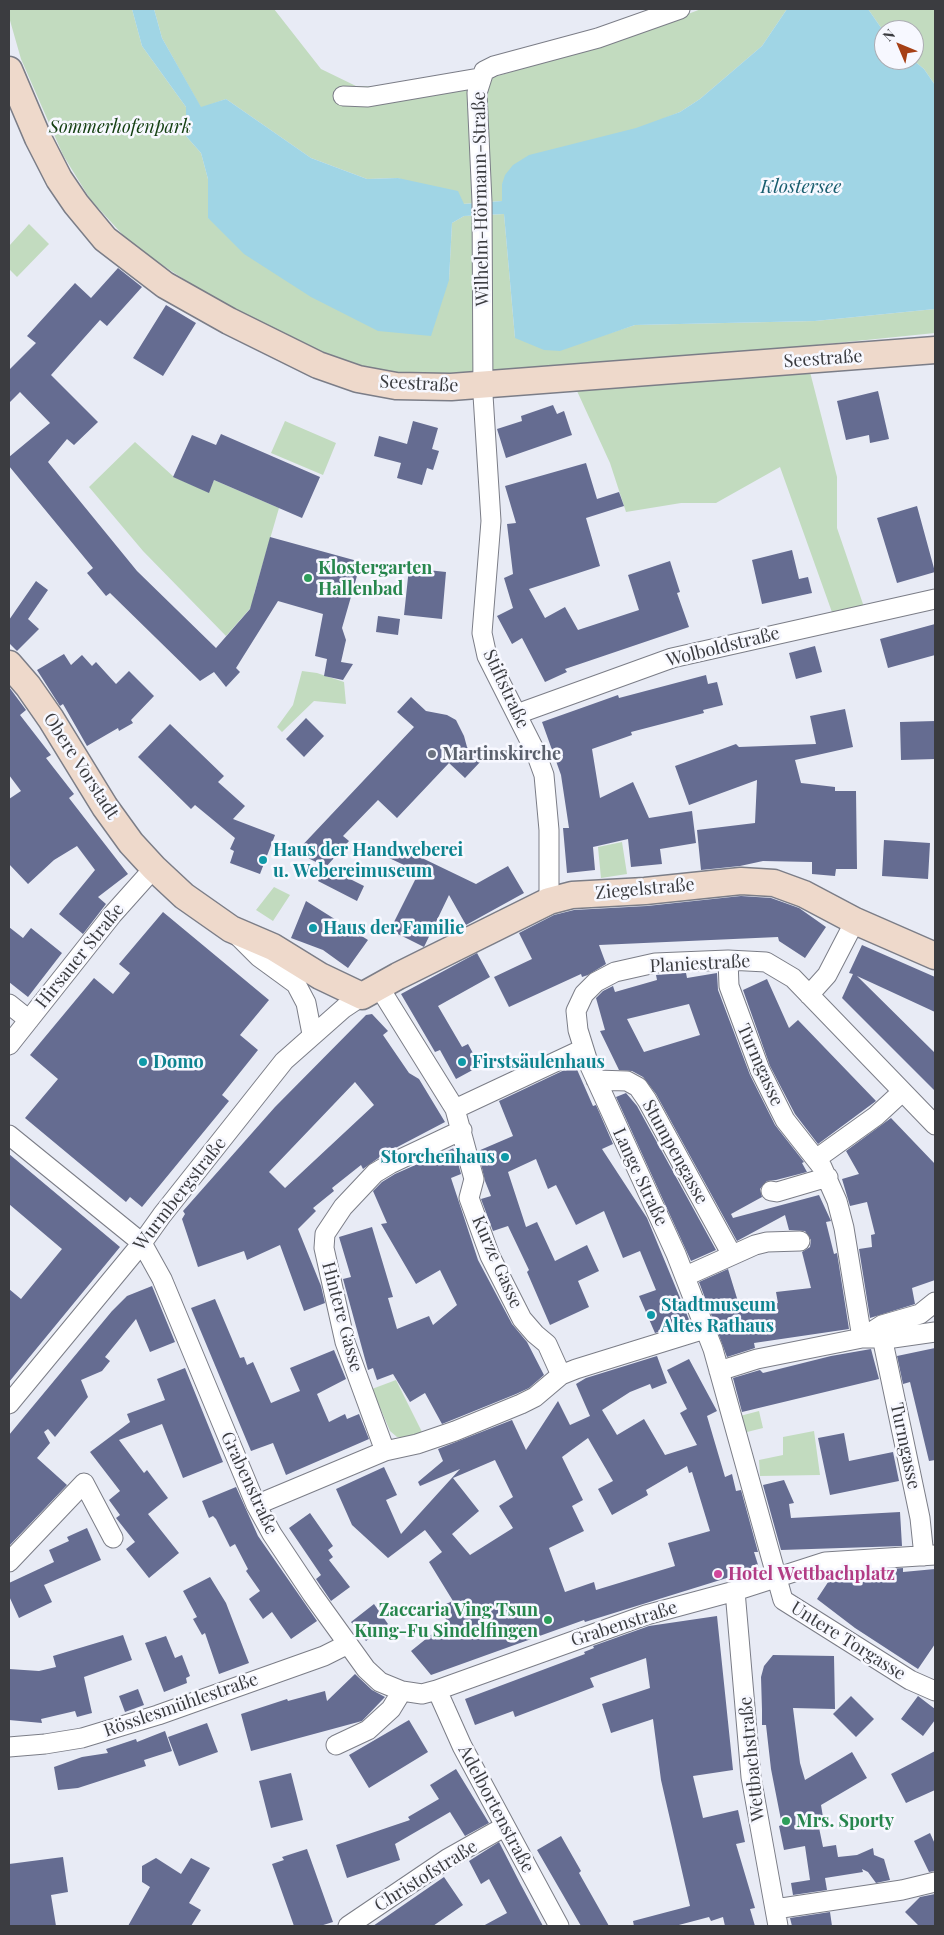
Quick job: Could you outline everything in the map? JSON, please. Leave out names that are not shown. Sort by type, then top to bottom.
[{"type":"main road","name":"Seestraße","points":[[9,70],[38,138],[76,204],[104,239],[165,285],[229,321],[318,365],[358,379],[396,386],[451,387],[935,350]]},
{"type":"main road","name":"Obere Vorstadt","points":[[9,664],[45,710],[105,807],[131,843],[184,896],[231,929],[273,947],[320,976],[371,991]]},
{"type":"main road","name":"Ziegelstraße","points":[[371,991],[549,901],[572,895],[645,891],[741,881],[774,883],[804,894],[856,921],[935,956]]},
{"type":"street","name":"Wilhelm-Hörmann-Straße","points":[[482,384],[482,209],[477,93],[480,78],[484,71],[494,66],[598,38],[680,9]]},
{"type":"street","points":[[343,96],[368,97],[480,78]]},
{"type":"street","name":"Stiftstraße","points":[[482,384],[491,520],[482,632],[487,656],[536,753],[544,774],[547,794],[549,901]]},
{"type":"street","name":"Wolboldstraße","points":[[517,714],[672,658],[935,599]]},
{"type":"street","name":"Hirsauer Straße","points":[[9,1045],[118,908],[154,868]]},
{"type":"street","points":[[810,995],[827,975],[856,921]]},
{"type":"street","points":[[231,929],[259,957],[296,984],[306,1003],[312,1034]]},
{"type":"street","name":"Planiestraße","points":[[583,1049],[576,1012],[584,994],[596,982],[614,972],[655,963],[728,960],[766,962],[793,978],[935,1125]]},
{"type":"street","name":"Turmgasse","points":[[728,960],[729,986],[760,1070],[785,1120],[828,1177],[844,1228],[862,1338]]},
{"type":"street","points":[[371,991],[455,1109],[583,1049]]},
{"type":"street","name":"Wurmbergstraße","points":[[9,1404],[142,1244],[162,1215],[284,1061],[312,1034],[344,1008],[371,991]]},
{"type":"street","points":[[9,1004],[29,1020]]},
{"type":"street","name":"Lange Straße","points":[[583,1049],[686,1276],[713,1350],[775,1578]]},
{"type":"street","name":"Stumpengasse","points":[[596,1080],[627,1081],[638,1088],[647,1100],[732,1255]]},
{"type":"street","points":[[816,1159],[876,1116],[902,1092]]},
{"type":"street","name":"Kurze Gasse","points":[[455,1109],[474,1179],[469,1198],[490,1256],[522,1319],[547,1344],[561,1375]]},
{"type":"street","name":"Hintere Gasse","points":[[385,1451],[345,1342],[326,1256],[325,1234],[343,1207],[375,1173],[462,1130]]},
{"type":"street","points":[[9,1136],[142,1244]]},
{"type":"street","points":[[771,1192],[777,1192],[828,1177]]},
{"type":"street","points":[[686,1276],[732,1255],[767,1242],[800,1241]]},
{"type":"street","name":"Grabenstraße","points":[[142,1244],[162,1279],[256,1505],[307,1587],[366,1669],[380,1682],[402,1691],[422,1694],[437,1690],[646,1615],[735,1591],[824,1562],[929,1556]]},
{"type":"street","points":[[862,1338],[882,1325],[920,1314],[935,1302]]},
{"type":"street","points":[[256,1505],[385,1451],[417,1444],[455,1431],[521,1404],[536,1397],[561,1375],[705,1329]]},
{"type":"street","points":[[719,1371],[757,1359],[862,1338],[893,1338],[935,1332]]},
{"type":"street","name":"Turmgasse","points":[[882,1337],[929,1556]]},
{"type":"street","points":[[9,1562],[84,1483],[113,1538]]},
{"type":"street","name":"Untere Torgasse","points":[[775,1578],[783,1600],[910,1680],[935,1691]]},
{"type":"street","name":"Wettbachstraße","points":[[735,1591],[748,1723],[751,1778],[777,1918]]},
{"type":"street","name":"Rösslesmühlestraße","points":[[9,1746],[45,1744],[82,1738],[158,1715],[324,1656],[348,1644]]},
{"type":"street","name":"Adelbortenstraße","points":[[437,1690],[462,1746],[559,1926]]},
{"type":"street","points":[[336,1745],[368,1730],[391,1709],[402,1691]]},
{"type":"street","name":"Christofstraße","points":[[348,1926],[447,1860],[504,1827]]},
{"type":"street","points":[[777,1918],[935,1882]]},
{"type":"green space","name":"Sommerhofenpark","points":[[9,9],[132,9],[142,46],[186,107],[186,136],[201,153],[208,179],[208,218],[449,280],[452,223],[464,216],[504,214],[515,338],[601,336],[635,325],[815,321],[935,309],[935,333],[481,379],[412,375],[353,365],[292,339],[222,304],[133,246],[90,199],[63,155],[21,59],[9,17]]},
{"type":"green space","name":"Sommerhofenpark","points":[[154,9],[274,9],[321,69],[356,86],[455,89],[639,33],[701,9],[787,9],[762,46],[700,99],[680,112],[502,184],[502,201],[463,204],[398,178],[367,179],[311,158],[226,99],[201,108],[162,38]]},
{"type":"green space","points":[[868,9],[935,9],[935,85],[924,69],[924,20],[876,20]]},
{"type":"green space","points":[[29,224],[49,244],[17,277],[9,269],[9,246]]},
{"type":"green space","points":[[810,372],[837,477],[837,528],[864,607],[833,615],[780,467],[716,503],[681,503],[626,512],[610,463],[577,391]]},
{"type":"green space","points":[[285,421],[336,443],[323,475],[271,453]]},
{"type":"green space","points":[[135,442],[174,477],[208,492],[214,480],[279,508],[254,594],[261,596],[226,636],[143,551],[89,487]]},
{"type":"green space","points":[[302,671],[317,673],[344,682],[346,704],[314,701],[282,732],[277,727],[293,705]]},
{"type":"green space","points":[[622,842],[627,874],[601,878],[598,847]]},
{"type":"green space","points":[[274,887],[290,895],[273,921],[256,910]]},
{"type":"green space","points":[[396,1380],[422,1432],[406,1438],[397,1437],[390,1431],[372,1389]]},
{"type":"green space","points":[[759,1411],[763,1428],[743,1433],[740,1416]]},
{"type":"green space","points":[[814,1431],[820,1475],[760,1476],[759,1460],[783,1455],[783,1437]]},
{"type":"water","name":"Klostersee","points":[[132,9],[154,9],[162,38],[201,107],[226,99],[311,158],[367,179],[398,178],[458,191],[464,204],[502,201],[502,184],[505,175],[513,165],[529,155],[636,128],[680,112],[700,99],[762,46],[787,9],[868,9],[876,20],[874,20],[874,70],[924,69],[935,85],[935,309],[815,321],[635,325],[560,351],[544,350],[515,338],[504,214],[464,216],[452,223],[449,280],[431,336],[378,331],[311,297],[244,254],[208,218],[208,179],[201,153],[186,136],[186,107],[142,46]]},
{"type":"building","points":[[118,268],[142,287],[107,326],[100,320],[51,375],[98,422],[74,445],[67,439],[48,462],[137,571],[216,648],[250,609],[270,537],[361,562],[342,628],[346,640],[341,662],[353,664],[343,680],[324,676],[327,659],[315,656],[323,614],[278,601],[236,668],[240,672],[226,687],[214,672],[200,681],[110,593],[106,596],[87,573],[93,568],[9,466],[9,457],[50,423],[20,392],[9,403],[9,370],[36,343],[27,336],[75,283],[91,298]]},
{"type":"building","points":[[166,305],[196,323],[163,376],[133,358]]},
{"type":"building","points":[[878,391],[889,439],[870,443],[869,435],[846,440],[837,401]]},
{"type":"building","points":[[553,405],[557,414],[564,411],[572,435],[506,458],[497,429],[522,421],[521,416]]},
{"type":"building","points":[[413,421],[438,428],[432,449],[439,451],[433,470],[427,468],[422,485],[397,478],[401,463],[374,456],[379,436],[407,444]]},
{"type":"building","points":[[221,434],[320,477],[302,518],[214,480],[209,493],[173,477],[192,435],[216,445]]},
{"type":"building","points":[[586,463],[597,499],[619,492],[624,506],[586,518],[600,566],[529,589],[545,618],[565,607],[578,630],[639,610],[628,575],[670,561],[680,592],[677,593],[689,627],[565,669],[567,672],[545,682],[522,638],[512,644],[497,616],[513,608],[504,578],[513,574],[507,524],[516,523],[505,486]]},
{"type":"building","points":[[917,506],[935,572],[897,583],[877,518]]},
{"type":"building","points":[[792,550],[799,579],[808,577],[812,593],[762,604],[752,560]]},
{"type":"building","points":[[409,568],[446,572],[442,619],[404,615]]},
{"type":"building","points":[[36,581],[48,590],[28,619],[39,629],[17,651],[9,643],[9,620]]},
{"type":"building","points":[[378,616],[400,619],[398,635],[376,632]]},
{"type":"building","points":[[935,624],[935,655],[888,668],[880,639]]},
{"type":"building","points":[[815,646],[822,672],[796,679],[789,653]]},
{"type":"building","points":[[64,654],[71,665],[82,655],[92,666],[96,662],[116,684],[129,671],[154,696],[131,720],[133,723],[119,731],[118,728],[87,746],[63,704],[60,706],[37,670]]},
{"type":"building","points":[[706,675],[708,684],[717,682],[723,705],[703,710],[704,713],[631,732],[632,735],[592,749],[600,798],[633,782],[649,818],[692,811],[696,843],[660,849],[662,864],[631,867],[628,839],[593,847],[595,870],[567,873],[563,828],[569,828],[561,775],[542,722],[618,695],[619,698]]},
{"type":"building","points":[[9,687],[26,710],[20,715],[51,755],[46,758],[74,794],[69,798],[128,874],[98,897],[106,904],[83,934],[59,914],[95,870],[77,846],[54,860],[28,884],[9,864],[9,799],[21,791],[9,775]]},
{"type":"building","name":"Martinskirche","points":[[411,697],[426,711],[447,715],[456,720],[467,747],[481,761],[465,778],[449,763],[397,818],[378,800],[343,836],[349,841],[326,867],[296,852],[414,727],[397,712]]},
{"type":"building","points":[[845,709],[853,747],[795,760],[801,783],[835,787],[835,791],[856,791],[857,869],[836,869],[835,876],[812,874],[812,862],[763,861],[740,866],[701,870],[697,830],[755,823],[757,780],[689,805],[675,766],[736,744],[739,747],[816,744],[810,716]]},
{"type":"building","points":[[306,718],[324,736],[304,757],[286,739]]},
{"type":"building","points":[[935,721],[935,759],[901,760],[900,722]]},
{"type":"building","points":[[170,724],[224,776],[218,782],[245,806],[233,819],[275,835],[260,874],[230,863],[234,851],[230,849],[235,838],[195,805],[191,809],[138,757]]},
{"type":"building","points":[[884,840],[930,843],[928,879],[882,876]]},
{"type":"building","points":[[395,845],[476,884],[508,866],[524,893],[466,925],[449,895],[424,947],[390,930],[419,872],[389,858]]},
{"type":"building","points":[[326,867],[364,886],[357,901],[318,881]]},
{"type":"building","points":[[741,896],[771,898],[799,908],[826,927],[805,958],[779,941],[778,937],[599,945],[606,964],[588,975],[582,977],[581,974],[509,1007],[494,977],[532,959],[519,933],[554,915],[574,910],[647,906]]},
{"type":"building","points":[[306,901],[368,940],[348,968],[323,950],[291,938]]},
{"type":"building","name":"Domo","points":[[163,912],[269,1000],[240,1035],[258,1050],[222,1095],[229,1101],[142,1207],[130,1197],[126,1202],[25,1118],[58,1079],[30,1055],[94,978],[113,994],[130,973],[119,964]]},
{"type":"building","points":[[9,927],[23,938],[31,928],[62,953],[28,997],[9,982]]},
{"type":"building","points":[[862,945],[935,977],[935,1012],[857,976],[935,1053],[935,1091],[842,998],[853,974],[849,973]]},
{"type":"building","points":[[477,953],[490,977],[438,1006],[462,1047],[468,1044],[480,1066],[456,1079],[440,1050],[435,1052],[401,994]]},
{"type":"building","points":[[686,973],[687,978],[717,973],[718,990],[750,1075],[775,1125],[804,1162],[802,1163],[807,1172],[767,1181],[760,1189],[762,1197],[731,1214],[733,1218],[819,1195],[831,1221],[826,1222],[834,1254],[837,1253],[849,1329],[754,1343],[755,1348],[727,1357],[699,1282],[728,1269],[740,1308],[778,1303],[776,1292],[811,1288],[802,1252],[810,1247],[811,1240],[805,1231],[789,1230],[785,1215],[737,1241],[656,1094],[643,1077],[632,1071],[619,1070],[600,1031],[605,1030],[596,998],[603,991],[613,986],[615,992],[657,980],[656,975]],"holes":[[[689,1004],[700,1035],[644,1052],[627,1019]]]},
{"type":"building","points":[[767,979],[789,1028],[798,1020],[876,1101],[818,1144],[795,1114],[770,1066],[743,990]]},
{"type":"building","points":[[372,1014],[388,1031],[383,1035],[409,1073],[419,1079],[445,1122],[384,1154],[363,1169],[361,1165],[332,1188],[334,1191],[313,1208],[316,1211],[298,1229],[321,1286],[325,1303],[304,1311],[280,1245],[247,1260],[244,1251],[198,1267],[182,1219],[185,1214],[183,1211],[275,1107],[366,1015]],"holes":[[[355,1082],[374,1105],[285,1188],[269,1172]]]},
{"type":"building","points":[[575,1065],[593,1106],[596,1105],[613,1144],[602,1149],[647,1218],[690,1322],[655,1333],[639,1296],[656,1290],[640,1251],[623,1258],[604,1211],[576,1225],[556,1185],[548,1189],[536,1159],[508,1172],[526,1227],[537,1222],[555,1261],[587,1245],[599,1271],[578,1281],[589,1307],[550,1325],[527,1272],[529,1270],[508,1226],[493,1231],[481,1199],[491,1196],[485,1181],[478,1151],[513,1136],[499,1101]]},
{"type":"building","points":[[626,1093],[637,1106],[716,1250],[691,1261],[616,1097]]},
{"type":"building","points":[[891,1118],[935,1164],[935,1280],[912,1288],[915,1304],[870,1318],[859,1249],[872,1247],[871,1235],[875,1234],[867,1202],[850,1206],[842,1179],[859,1174],[846,1151]]},
{"type":"building","points":[[454,1148],[461,1174],[451,1178],[478,1260],[512,1324],[527,1342],[544,1375],[529,1388],[442,1424],[425,1393],[410,1402],[393,1374],[377,1380],[373,1368],[368,1370],[343,1279],[351,1277],[339,1237],[372,1227],[393,1297],[388,1298],[397,1329],[429,1316],[433,1325],[457,1305],[440,1270],[416,1284],[381,1224],[387,1223],[373,1191],[382,1182],[395,1174]]},
{"type":"building","points":[[9,1154],[120,1247],[9,1382],[9,1289],[21,1299],[62,1249],[9,1204]]},
{"type":"building","points":[[152,1286],[175,1342],[150,1352],[136,1319],[105,1357],[110,1361],[102,1371],[81,1380],[88,1397],[55,1437],[48,1429],[44,1432],[50,1443],[37,1458],[67,1485],[9,1546],[9,1435],[112,1311],[127,1296]]},
{"type":"building","points":[[215,1299],[240,1358],[244,1357],[247,1365],[253,1362],[271,1403],[300,1391],[290,1368],[334,1350],[346,1379],[317,1394],[329,1422],[345,1414],[347,1419],[359,1414],[369,1439],[286,1475],[273,1443],[251,1451],[191,1308]]},
{"type":"building","points":[[935,1348],[935,1460],[929,1461],[910,1382],[903,1384],[897,1356]]},
{"type":"building","points":[[871,1349],[879,1379],[742,1412],[733,1378],[760,1370],[763,1373],[831,1356]]},
{"type":"building","points":[[657,1356],[667,1383],[652,1389],[650,1384],[630,1392],[602,1410],[617,1435],[644,1419],[665,1455],[697,1445],[680,1413],[687,1409],[667,1370],[689,1359],[717,1411],[707,1416],[725,1477],[732,1474],[736,1491],[741,1490],[758,1552],[754,1552],[759,1568],[585,1622],[584,1620],[431,1675],[411,1651],[447,1622],[441,1606],[453,1601],[429,1562],[442,1552],[425,1530],[388,1558],[352,1525],[336,1489],[384,1467],[397,1495],[386,1500],[401,1534],[460,1469],[420,1486],[418,1482],[443,1461],[438,1449],[512,1420],[526,1450],[558,1401],[570,1425],[590,1416],[576,1384],[586,1378]],"holes":[[[588,1438],[613,1481],[598,1489],[612,1515],[648,1495],[646,1490],[687,1466],[689,1473],[692,1472],[710,1531],[668,1543],[675,1566],[596,1590],[594,1582],[565,1592],[549,1548],[584,1531],[572,1506],[583,1500],[562,1457]],[[495,1460],[513,1497],[499,1506],[513,1528],[470,1555],[452,1534],[479,1511],[453,1478]]]},
{"type":"building","points":[[185,1368],[223,1462],[183,1478],[162,1424],[119,1440],[144,1473],[147,1470],[168,1498],[148,1514],[179,1553],[149,1578],[126,1549],[135,1542],[116,1518],[120,1515],[109,1500],[120,1491],[90,1452],[130,1422],[127,1414],[165,1400],[157,1379]]},
{"type":"building","points":[[844,1433],[849,1461],[893,1452],[899,1481],[830,1495],[818,1438]]},
{"type":"building","points":[[784,1480],[794,1503],[789,1504],[791,1518],[900,1512],[902,1546],[781,1550],[763,1485]]},
{"type":"building","points":[[236,1487],[258,1536],[317,1621],[291,1639],[272,1612],[263,1619],[249,1599],[260,1591],[246,1571],[248,1569],[235,1544],[230,1547],[216,1519],[213,1516],[209,1518],[202,1501]]},
{"type":"building","points":[[310,1513],[333,1546],[328,1550],[333,1557],[329,1560],[350,1587],[331,1601],[316,1579],[321,1575],[289,1528]]},
{"type":"building","points":[[87,1528],[101,1560],[44,1585],[52,1602],[19,1618],[9,1596],[9,1583],[54,1562],[49,1550],[69,1541],[67,1537]]},
{"type":"building","points":[[903,1568],[903,1572],[935,1569],[935,1644],[918,1669],[855,1628],[817,1599],[834,1573]]},
{"type":"building","points":[[210,1577],[226,1603],[249,1663],[219,1674],[205,1633],[202,1635],[193,1619],[197,1617],[183,1591]]},
{"type":"building","points":[[374,1604],[388,1624],[366,1641],[351,1622]]},
{"type":"building","points":[[717,1616],[733,1770],[693,1776],[703,1818],[738,1810],[745,1842],[736,1844],[755,1908],[750,1909],[755,1926],[725,1926],[723,1917],[711,1921],[709,1917],[675,1926],[634,1926],[633,1921],[690,1906],[661,1780],[653,1719],[611,1733],[602,1704],[650,1688],[646,1658],[590,1678],[594,1687],[515,1717],[513,1711],[475,1725],[465,1699],[585,1654],[584,1652],[594,1648],[593,1646],[649,1626]]},
{"type":"building","points":[[123,1635],[132,1660],[84,1677],[92,1713],[77,1717],[75,1711],[41,1719],[42,1723],[9,1720],[9,1669],[39,1671],[56,1667],[53,1656]]},
{"type":"building","points":[[166,1636],[175,1658],[182,1655],[190,1676],[186,1678],[187,1683],[164,1692],[145,1643]]},
{"type":"building","points":[[773,1655],[834,1656],[835,1709],[793,1708],[800,1763],[805,1780],[852,1752],[867,1778],[821,1805],[823,1817],[817,1818],[823,1847],[836,1845],[838,1857],[857,1855],[873,1848],[874,1855],[884,1859],[890,1880],[876,1883],[868,1872],[862,1869],[863,1872],[825,1878],[827,1890],[793,1895],[791,1883],[810,1880],[805,1846],[784,1850],[779,1826],[782,1825],[771,1769],[766,1725],[762,1725],[761,1677],[764,1666]]},
{"type":"building","points":[[355,1674],[372,1690],[385,1697],[362,1721],[251,1751],[241,1714],[287,1699],[288,1701],[325,1691],[327,1701]]},
{"type":"building","points":[[138,1689],[144,1705],[125,1712],[119,1696]]},
{"type":"building","points":[[851,1696],[874,1719],[856,1737],[833,1714]]},
{"type":"building","points":[[918,1696],[935,1709],[935,1720],[923,1736],[901,1719]]},
{"type":"building","points":[[409,1720],[428,1752],[369,1788],[349,1755]]},
{"type":"building","points":[[207,1723],[218,1752],[179,1766],[168,1737]]},
{"type":"building","points":[[165,1731],[172,1751],[144,1760],[146,1766],[78,1788],[58,1790],[54,1767],[82,1757],[108,1753],[106,1749],[136,1739],[137,1742]]},
{"type":"building","points":[[935,1751],[935,1790],[906,1803],[891,1774]]},
{"type":"building","points":[[456,1769],[489,1823],[465,1836],[450,1812],[395,1844],[400,1860],[347,1878],[336,1845],[410,1820],[408,1817],[439,1799],[430,1785]]},
{"type":"building","points":[[291,1773],[303,1820],[271,1828],[259,1781]]},
{"type":"building","points":[[930,1833],[935,1844],[935,1871],[929,1872],[914,1841]]},
{"type":"building","points":[[561,1836],[581,1871],[579,1873],[609,1926],[581,1926],[537,1850]]},
{"type":"building","points":[[499,1842],[543,1926],[483,1926],[507,1913],[489,1879],[481,1884],[469,1861]]},
{"type":"building","points":[[307,1849],[333,1922],[320,1926],[294,1926],[272,1864],[284,1860],[282,1857]]},
{"type":"building","points":[[63,1857],[68,1892],[51,1895],[56,1926],[9,1926],[9,1864]]},
{"type":"building","points":[[156,1858],[181,1874],[191,1858],[210,1868],[189,1903],[201,1910],[191,1926],[128,1926],[150,1887],[142,1882],[142,1866]]},
{"type":"building","points":[[444,1877],[463,1905],[433,1926],[373,1926]]},
{"type":"building","points":[[935,1894],[935,1926],[919,1926],[905,1912],[920,1897]]},
{"type":"building","points":[[830,1912],[832,1926],[792,1926],[790,1918]]},
{"type":"place","name":"Klostergarten Hallenbad","points":[[308,578]]},
{"type":"place","name":"Martinskirche","points":[[432,754]]},
{"type":"place","name":"Haus der Handweberei u. Webereimuseum","points":[[263,860]]},
{"type":"place","name":"Haus der Familie","points":[[313,928]]},
{"type":"place","name":"Domo","points":[[143,1062]]},
{"type":"place","name":"Firstsäulenhaus","points":[[462,1062]]},
{"type":"place","name":"Storchenhaus","points":[[505,1157]]},
{"type":"place","name":"Stadtmuseum Altes Rathaus","points":[[651,1315]]},
{"type":"place","name":"Hotel Wettbachplatz","points":[[718,1574]]},
{"type":"place","name":"Zaccaria Ving Tsun Kung-Fu Sindelfingen","points":[[548,1620]]},
{"type":"place","name":"Mrs. Sporty","points":[[786,1821]]}]
